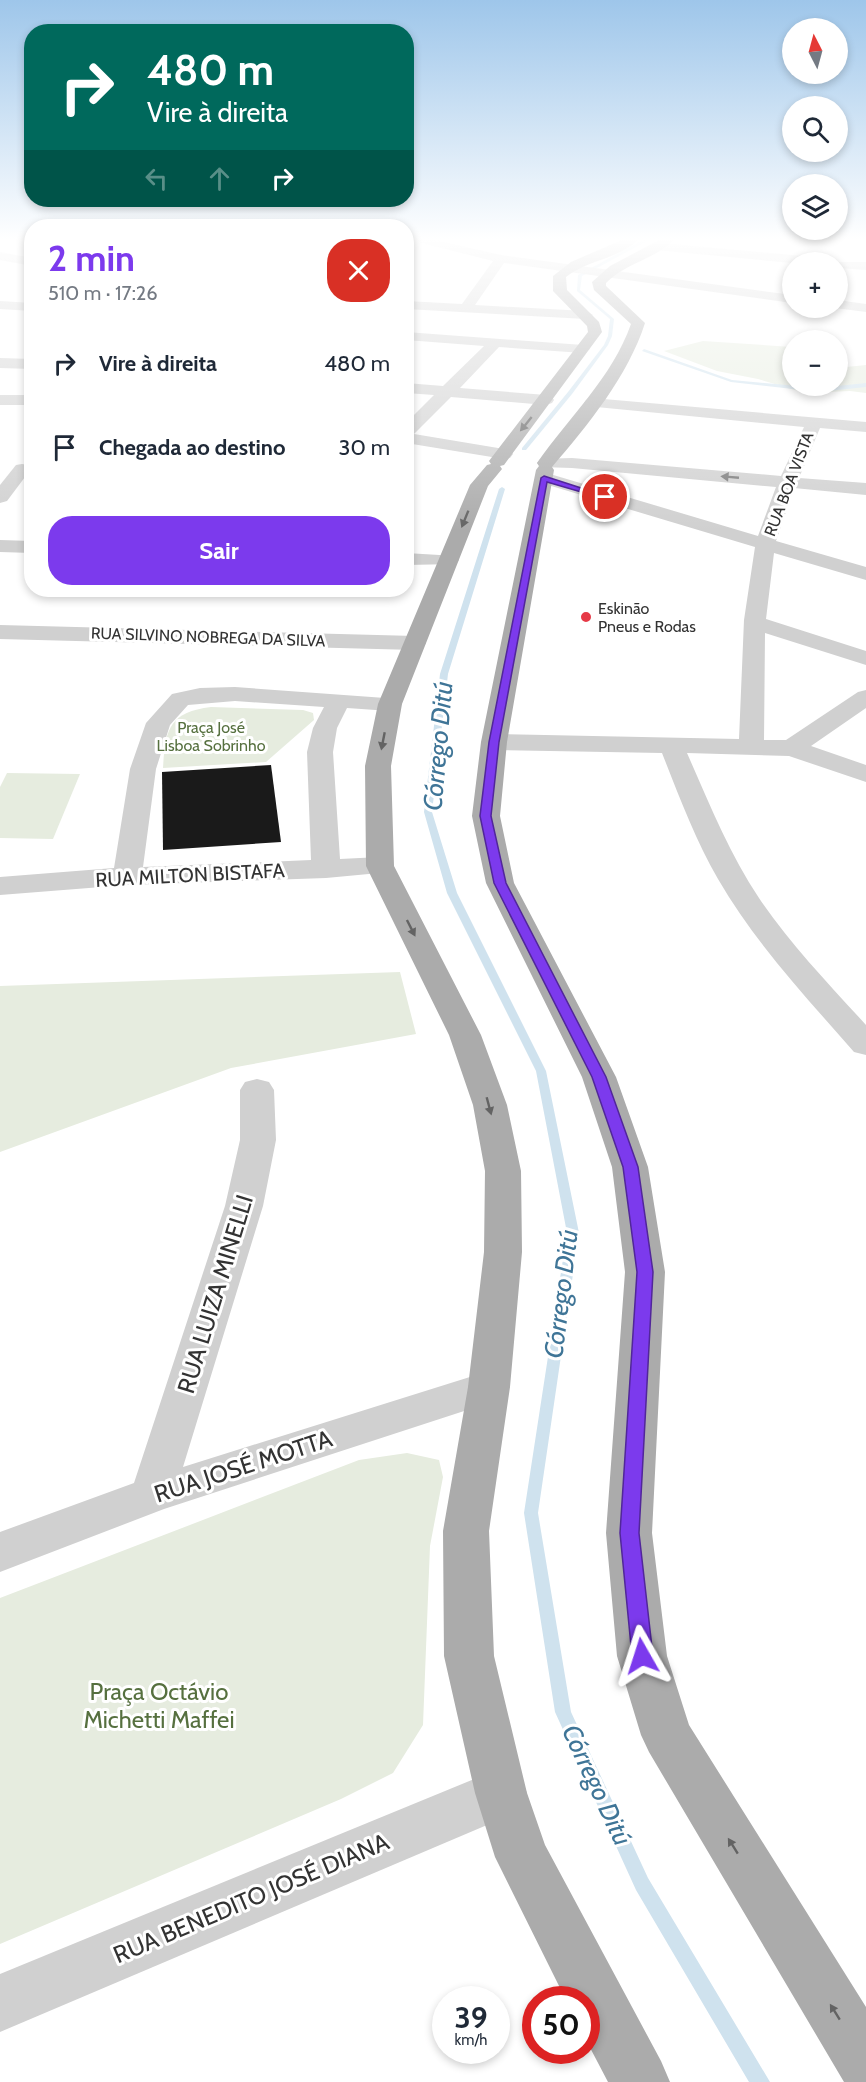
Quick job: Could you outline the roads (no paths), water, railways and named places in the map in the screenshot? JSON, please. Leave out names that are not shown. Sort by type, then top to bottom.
[{"type":"main road","points":[[592,336],[546,400],[521,468],[486,816],[500,883],[599,1077],[630,1167],[645,1272],[629,1533],[642,1656],[667,1735],[866,2062]]},
{"type":"main road","points":[[634,336],[592,403],[521,468],[478,485],[390,704],[378,766],[380,866],[465,1035],[490,1105],[503,1171],[503,1252],[489,1387],[466,1531],[469,1656],[501,1793],[522,1857],[640,2082]]},
{"type":"street","points":[[414,337],[583,350]]},
{"type":"street","points":[[414,426],[495,343]]},
{"type":"street","points":[[0,363],[24,364]]},
{"type":"street","points":[[414,389],[546,400]]},
{"type":"street","points":[[0,400],[24,400]]},
{"type":"street","points":[[592,403],[866,427]]},
{"type":"street","name":"RUA BOA VISTA","points":[[751,747],[755,623],[765,546],[788,482],[814,423]]},
{"type":"street","points":[[414,442],[439,453],[521,468],[765,546],[866,574]]},
{"type":"street","points":[[418,459],[442,452],[443,448],[439,453]]},
{"type":"street","points":[[521,468],[572,463],[866,489]]},
{"type":"street","points":[[0,469],[24,468]]},
{"type":"street","points":[[0,497],[24,471]]},
{"type":"street","points":[[0,546],[24,547]]},
{"type":"street","points":[[810,557],[866,563]]},
{"type":"street","points":[[414,559],[449,560]]},
{"type":"street","points":[[755,623],[866,658]]},
{"type":"street","name":"RUA SILVINO NOBREGA DA SILVA","points":[[0,632],[415,643]]},
{"type":"street","points":[[127,876],[143,769],[158,723],[180,699],[200,695],[235,694],[390,704]]},
{"type":"street","points":[[792,748],[866,697]]},
{"type":"street","points":[[326,869],[320,752],[325,728],[339,701]]},
{"type":"street","points":[[494,742],[792,748],[866,774]]},
{"type":"street","points":[[671,745],[711,840],[744,897],[781,950],[866,1045]]},
{"type":"street","name":"RUA MILTON BISTAFA","points":[[0,886],[127,876],[380,866]]},
{"type":"street","name":"RUA LUIZA MINELLI","points":[[152,1495],[244,1206],[258,1140],[257,1090]]},
{"type":"street","name":"RUA JOSÉ MOTTA","points":[[0,1552],[152,1495],[489,1387]]},
{"type":"street","name":"RUA BENEDITO JOSÉ DIANA","points":[[0,2003],[501,1793]]},
{"type":"waterway","name":"Córrego Ditú","points":[[524,449],[570,393],[606,345],[610,336]]},
{"type":"waterway","points":[[644,350],[731,381],[819,390],[866,385]]},
{"type":"waterway","name":"Córrego Ditú","points":[[502,489],[444,674],[428,812],[452,893],[541,1071],[573,1233],[531,1513],[563,1712],[642,1884],[760,2082]]},
{"type":"place","name":"Eskinão Pneus e Rodas","points":[[586,617]]},
{"type":"park label","name":"Praça José Lisboa Sobrinho","points":[[211,736]]},
{"type":"park label","name":"Praça Octávio Michetti Maffei","points":[[159,1705]]}]
